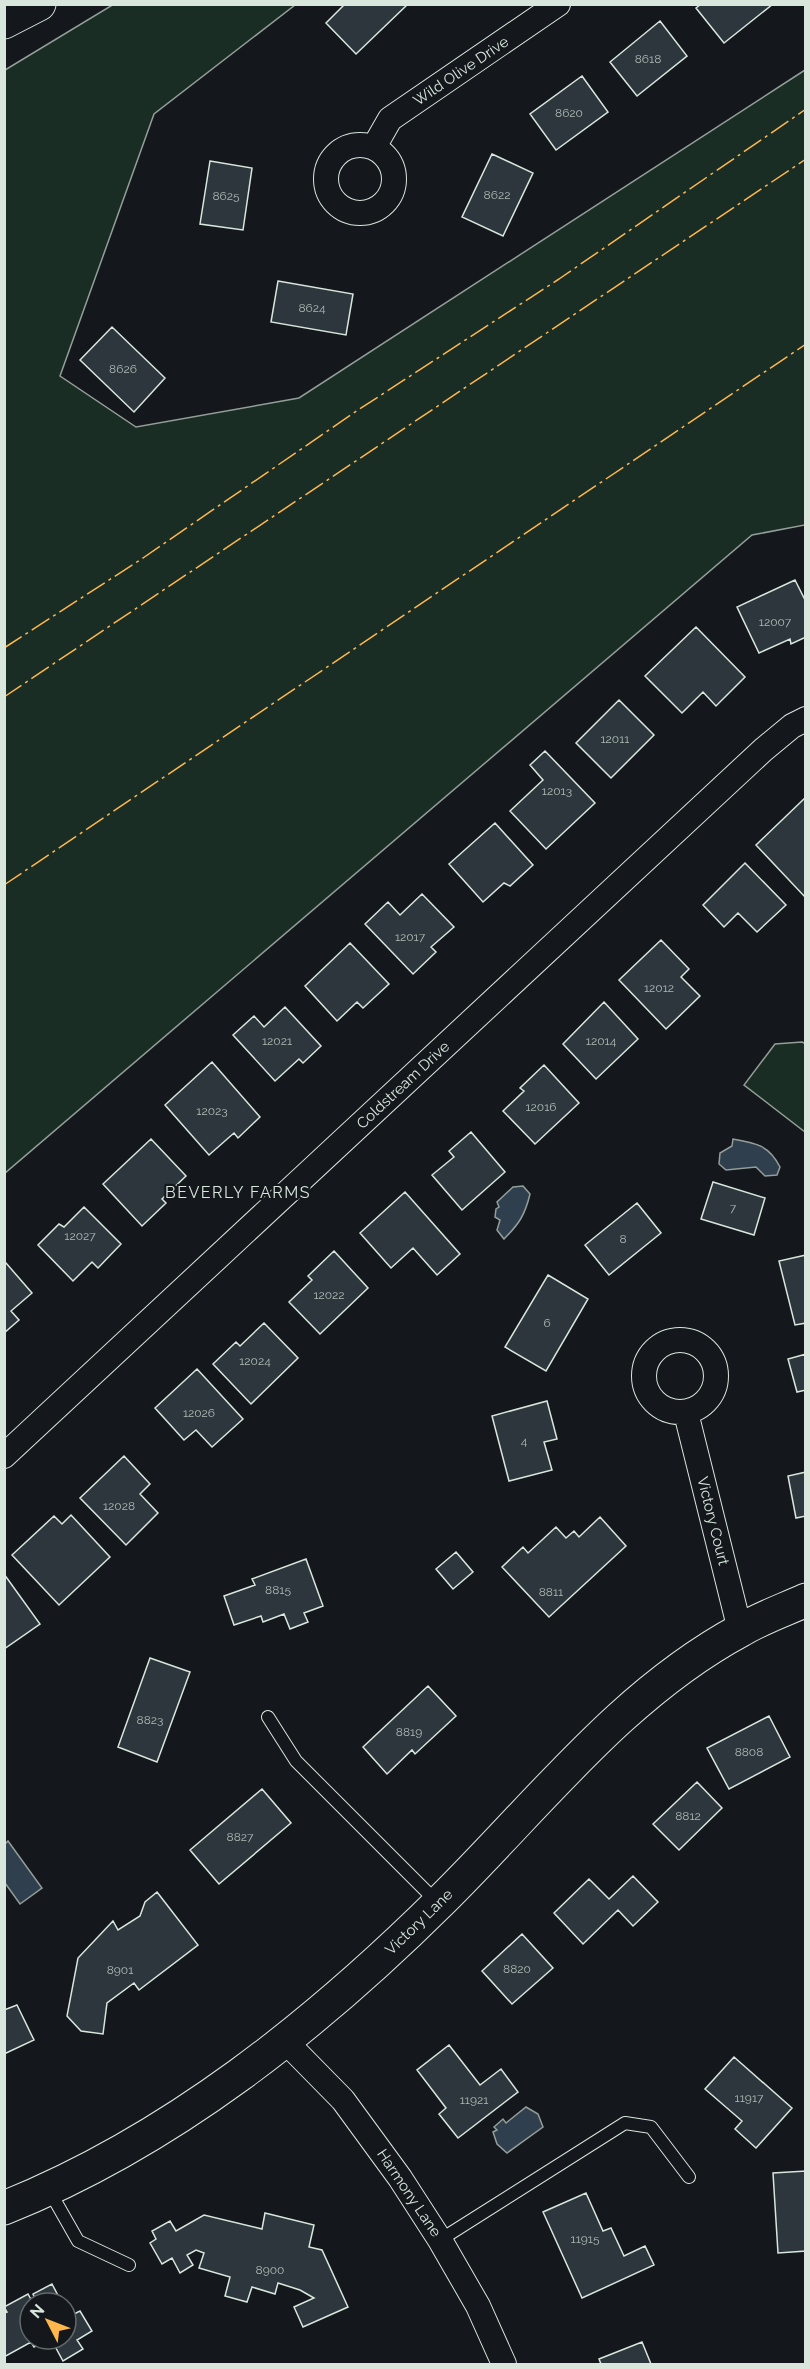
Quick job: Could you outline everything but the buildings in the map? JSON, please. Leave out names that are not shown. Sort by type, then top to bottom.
[{"type":"street","points":[[4,22],[39,4]]},
{"type":"street","name":"Wild Olive Drive","points":[[374,147],[390,119],[558,4]]},
{"type":"street","name":"Coldstream Drive","points":[[4,1456],[763,750],[792,726],[806,719]]},
{"type":"street","name":"Victory Court","points":[[686,1413],[740,1630]]},
{"type":"street","name":"Victory Lane","points":[[4,2208],[49,2190],[109,2159],[168,2124],[285,2041],[365,1975],[506,1835],[576,1760],[639,1701],[677,1671],[740,1630],[806,1600]]},
{"type":"street","name":"Harmony Lane","points":[[285,2041],[342,2100],[399,2178],[440,2240],[478,2306],[504,2364]]},
{"type":"lane","points":[[268,1717],[296,1761],[438,1904]]},
{"type":"lane","points":[[440,2240],[626,2123],[651,2127],[690,2177]]},
{"type":"lane","points":[[49,2190],[78,2241],[129,2265]]},
{"type":"green space","points":[[114,4],[295,5],[154,114],[60,376],[136,427],[299,398],[805,70],[805,525],[752,535],[5,1173],[5,70]]},
{"type":"green space","points":[[802,1042],[806,1044],[805,1132],[744,1085],[775,1044]]},
{"type":"water","points":[[733,1139],[761,1146],[771,1154],[780,1167],[777,1175],[765,1176],[756,1167],[726,1170],[719,1164],[720,1153],[732,1146]]},
{"type":"water","points":[[523,1186],[530,1194],[524,1214],[504,1239],[497,1230],[500,1220],[495,1217],[496,1209],[499,1207],[497,1202],[513,1187]]},
{"type":"water","points":[[8,1841],[42,1888],[20,1904],[5,1883],[5,1844]]},
{"type":"water","points":[[526,2107],[538,2114],[543,2127],[507,2153],[497,2144],[493,2132],[497,2130],[494,2127],[503,2119],[506,2123]]},
{"type":"power","points":[[4,648],[143,558],[355,412],[559,279],[806,109]]},
{"type":"power","points":[[4,697],[806,159]]},
{"type":"power","points":[[4,885],[806,344]]},
{"type":"district","name":"BEVERLY FARMS","points":[[238,1192]]}]
